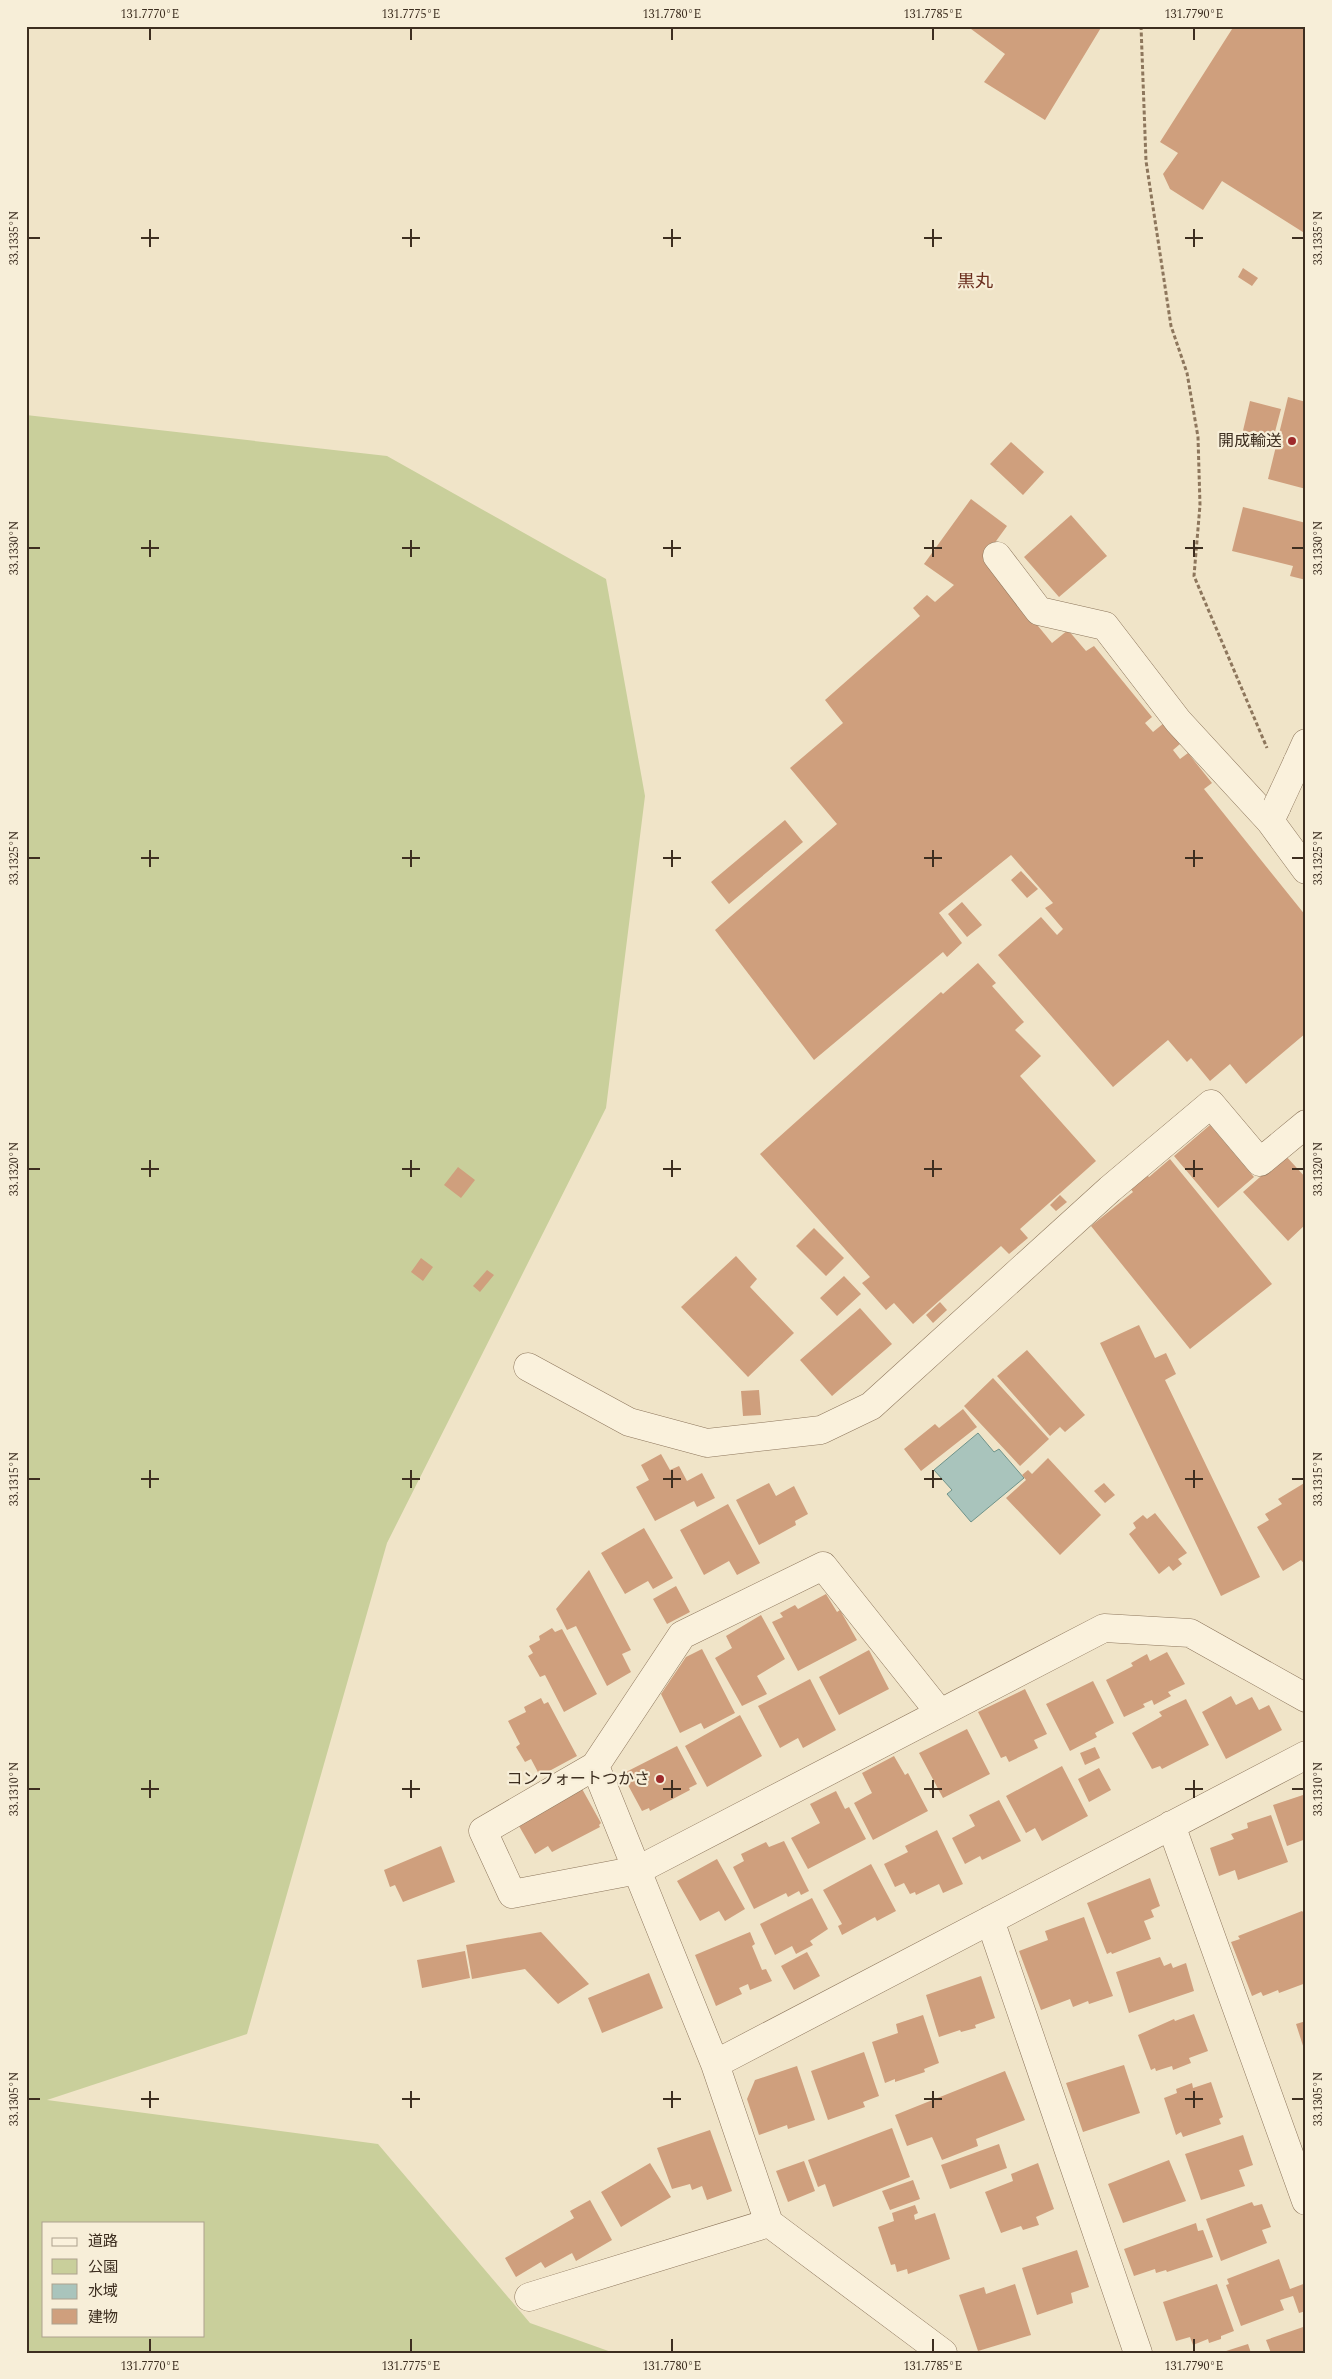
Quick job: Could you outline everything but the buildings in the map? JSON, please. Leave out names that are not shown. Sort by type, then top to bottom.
[{"type":"street","points":[[997,556],[1039,611],[1105,626],[1178,721],[1274,814],[1306,870]]},
{"type":"street","points":[[1274,814],[1292,754]]},
{"type":"street","points":[[528,1367],[628,1422],[707,1443],[821,1430],[871,1406],[1110,1188],[1211,1104],[1260,1162],[1306,1124]]},
{"type":"street","points":[[940,1713],[823,1566],[682,1635],[595,1766],[483,1831],[512,1894],[638,1870],[1104,1628],[1190,1633],[1306,1698]]},
{"type":"street","points":[[715,2064],[1306,1755]]},
{"type":"street","points":[[595,1766],[715,2064],[770,2223],[943,2353]]},
{"type":"street","points":[[1171,1825],[1306,2201]]},
{"type":"street","points":[[990,1920],[1138,2353]]},
{"type":"street","points":[[529,2297],[770,2223]]},
{"type":"path","points":[[1141,26],[1146,161],[1171,326],[1187,373],[1198,437],[1200,505],[1194,576],[1268,749],[1292,754]]},
{"type":"green space","points":[[26,415],[387,456],[606,579],[645,796],[606,1108],[387,1543],[247,2034],[47,2100],[378,2144],[530,2323],[614,2353],[26,2353]]},
{"type":"water","points":[[978,1433],[994,1452],[999,1449],[1024,1478],[971,1522],[947,1494],[952,1490],[934,1470]]},
{"type":"place","name":"開成輸送","points":[[1292,441]]},
{"type":"place","name":"コンフォートつかさ","points":[[660,1779]]},
{"type":"district","name":"黒丸","points":[[975,281]]}]
